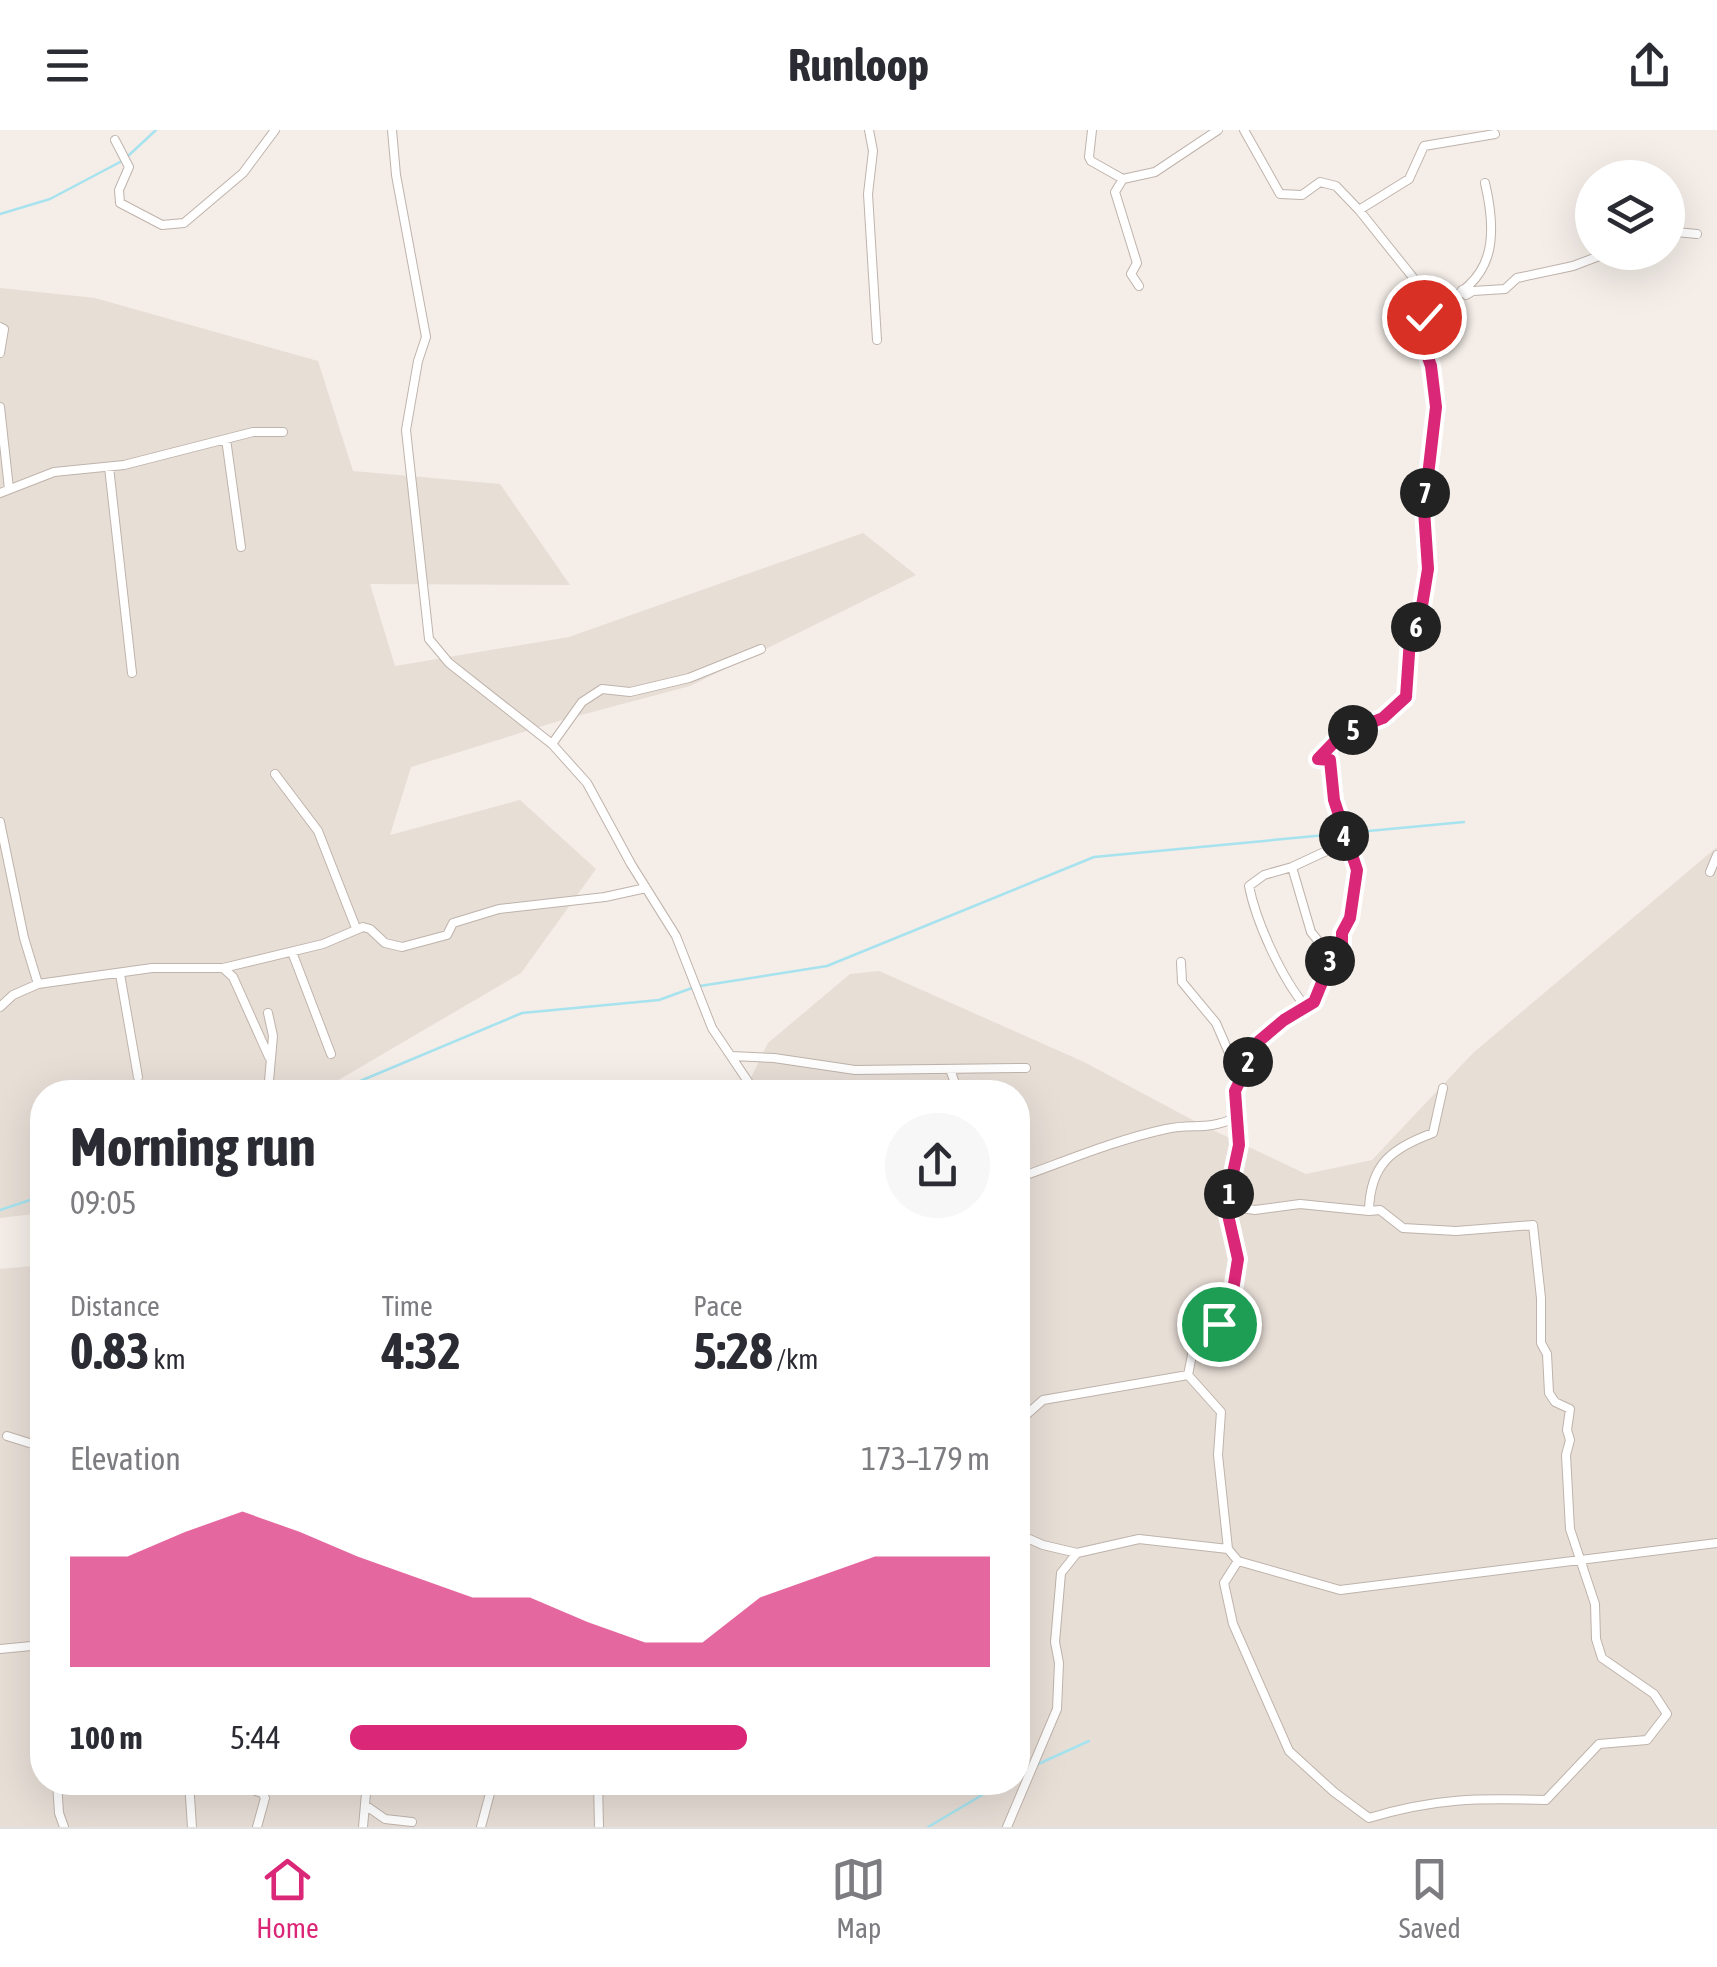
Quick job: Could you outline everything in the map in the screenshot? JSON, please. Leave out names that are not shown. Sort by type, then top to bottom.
[{"type":"street","points":[[115,140],[130,166],[119,190],[120,204],[171,226],[194,217],[243,172],[275,130]]},
{"type":"street","points":[[392,130],[396,175],[426,336],[406,430],[429,639],[449,663],[552,744],[587,783],[676,936],[712,1028],[747,1080]]},
{"type":"street","points":[[869,130],[874,151],[868,209],[877,340]]},
{"type":"street","points":[[1092,130],[1088,157],[1123,179],[1146,176],[1167,166],[1218,130]]},
{"type":"street","points":[[1188,1375],[1194,1345],[1230,1309],[1238,1259],[1226,1206],[1239,1145],[1235,1091],[1259,1041],[1314,1002],[1332,958],[1342,947],[1342,933],[1350,918],[1357,870],[1331,789],[1330,760],[1318,759],[1342,734],[1383,718],[1406,697],[1410,639],[1420,618],[1428,569],[1424,510],[1436,407],[1431,366],[1423,343],[1424,317],[1439,310],[1336,186],[1320,182],[1302,195],[1280,194],[1244,130]]},
{"type":"street","points":[[1359,210],[1409,179],[1424,146],[1495,134]]},
{"type":"street","points":[[1123,179],[1115,192],[1137,263],[1131,274],[1139,286]]},
{"type":"street","points":[[1436,306],[1462,290],[1481,271],[1493,241],[1485,183]]},
{"type":"street","points":[[1685,235],[1697,234]]},
{"type":"street","points":[[1462,290],[1466,295],[1473,290],[1505,289],[1516,278],[1575,265]]},
{"type":"street","points":[[0,327],[4,329],[0,353]]},
{"type":"street","points":[[0,407],[5,491],[54,472],[109,466],[253,432],[283,432]]},
{"type":"street","points":[[226,439],[241,546]]},
{"type":"street","points":[[109,466],[132,672]]},
{"type":"street","points":[[552,744],[582,702],[602,690],[630,692],[689,678],[760,650]]},
{"type":"street","points":[[276,774],[318,831],[356,928]]},
{"type":"street","points":[[0,822],[24,938],[38,984]]},
{"type":"street","points":[[1306,1007],[1287,985],[1254,910],[1250,886],[1264,875],[1335,847],[1345,838]]},
{"type":"street","points":[[1710,872],[1716,859]]},
{"type":"street","points":[[1292,867],[1311,932],[1332,958]]},
{"type":"street","points":[[0,1008],[13,995],[38,984],[152,968],[223,968],[340,938],[356,928],[370,929],[384,943],[402,946],[447,935],[453,923],[470,916],[646,888]]},
{"type":"street","points":[[292,952],[331,1054]]},
{"type":"street","points":[[1181,962],[1182,982],[1216,1024],[1229,1053],[1245,1067]]},
{"type":"street","points":[[223,968],[233,976],[269,1057]]},
{"type":"street","points":[[120,974],[138,1077]]},
{"type":"street","points":[[268,1013],[273,1036],[268,1080]]},
{"type":"street","points":[[731,1056],[854,1070],[1026,1068]]},
{"type":"street","points":[[950,1069],[954,1080]]},
{"type":"street","points":[[1369,1211],[1370,1190],[1379,1169],[1400,1146],[1433,1134],[1443,1088]]},
{"type":"street","points":[[1030,1174],[1125,1140],[1170,1128],[1214,1127],[1234,1118]]},
{"type":"street","points":[[1226,1206],[1256,1210],[1300,1204],[1380,1210],[1403,1228],[1456,1230],[1532,1225],[1549,1393],[1555,1402],[1570,1409],[1566,1455],[1570,1529],[1595,1604],[1596,1639],[1602,1658],[1654,1694],[1668,1714],[1648,1740],[1599,1744],[1546,1800],[1454,1800],[1416,1804],[1370,1818],[1289,1751],[1233,1624],[1224,1583],[1238,1561]]},
{"type":"street","points":[[1030,1411],[1042,1400],[1188,1375]]},
{"type":"street","points":[[1188,1375],[1221,1412],[1218,1456],[1228,1549],[1238,1561],[1340,1590],[1717,1543]]},
{"type":"street","points":[[7,1436],[30,1443]]},
{"type":"street","points":[[1030,1539],[1077,1553],[1139,1539],[1228,1549]]},
{"type":"street","points":[[1030,1772],[1056,1709],[1059,1662],[1055,1642],[1061,1573],[1077,1553]]},
{"type":"street","points":[[0,1650],[30,1646]]},
{"type":"street","points":[[58,1795],[64,1827]]},
{"type":"street","points":[[190,1795],[192,1827]]},
{"type":"street","points":[[257,1827],[263,1795]]},
{"type":"street","points":[[363,1827],[366,1795]]},
{"type":"street","points":[[481,1827],[490,1795]]},
{"type":"street","points":[[598,1795],[598,1827]]},
{"type":"street","points":[[1007,1827],[1020,1795]]},
{"type":"street","points":[[365,1805],[386,1818],[412,1822]]},
{"type":"shaded area","points":[[0,288],[95,298],[318,361],[353,471],[500,484],[570,585],[370,584],[395,666],[569,637],[863,533],[916,575],[690,686],[562,720],[411,767],[390,835],[520,800],[596,869],[521,973],[338,1080],[30,1080],[30,1214],[0,1218]]},
{"type":"shaded area","points":[[1717,847],[1717,1827],[0,1827],[0,1269],[30,1266],[30,1795],[1030,1795],[1030,1080],[750,1080],[768,1043],[850,974],[879,971],[1084,1062],[1200,1124],[1306,1174],[1372,1160],[1473,1053]]},
{"type":"waterway","points":[[128,156],[156,130]]},
{"type":"waterway","points":[[0,214],[50,199],[122,161]]},
{"type":"waterway","points":[[700,986],[827,966],[1094,857],[1464,822]]},
{"type":"waterway","points":[[363,1080],[522,1013],[659,1000],[692,988]]},
{"type":"waterway","points":[[0,1210],[30,1200]]},
{"type":"waterway","points":[[1036,1765],[1089,1741]]},
{"type":"waterway","points":[[928,1827],[982,1795]]},
{"type":"route","points":[[1219,1324],[1230,1309],[1238,1259],[1226,1206],[1239,1145],[1235,1091],[1259,1041],[1314,1002],[1332,958],[1342,947],[1342,933],[1350,918],[1357,879],[1331,789],[1330,760],[1318,759],[1342,734],[1383,718],[1406,697],[1410,639],[1420,618],[1428,569],[1424,510],[1436,407],[1431,366],[1423,343],[1424,317]]}]
